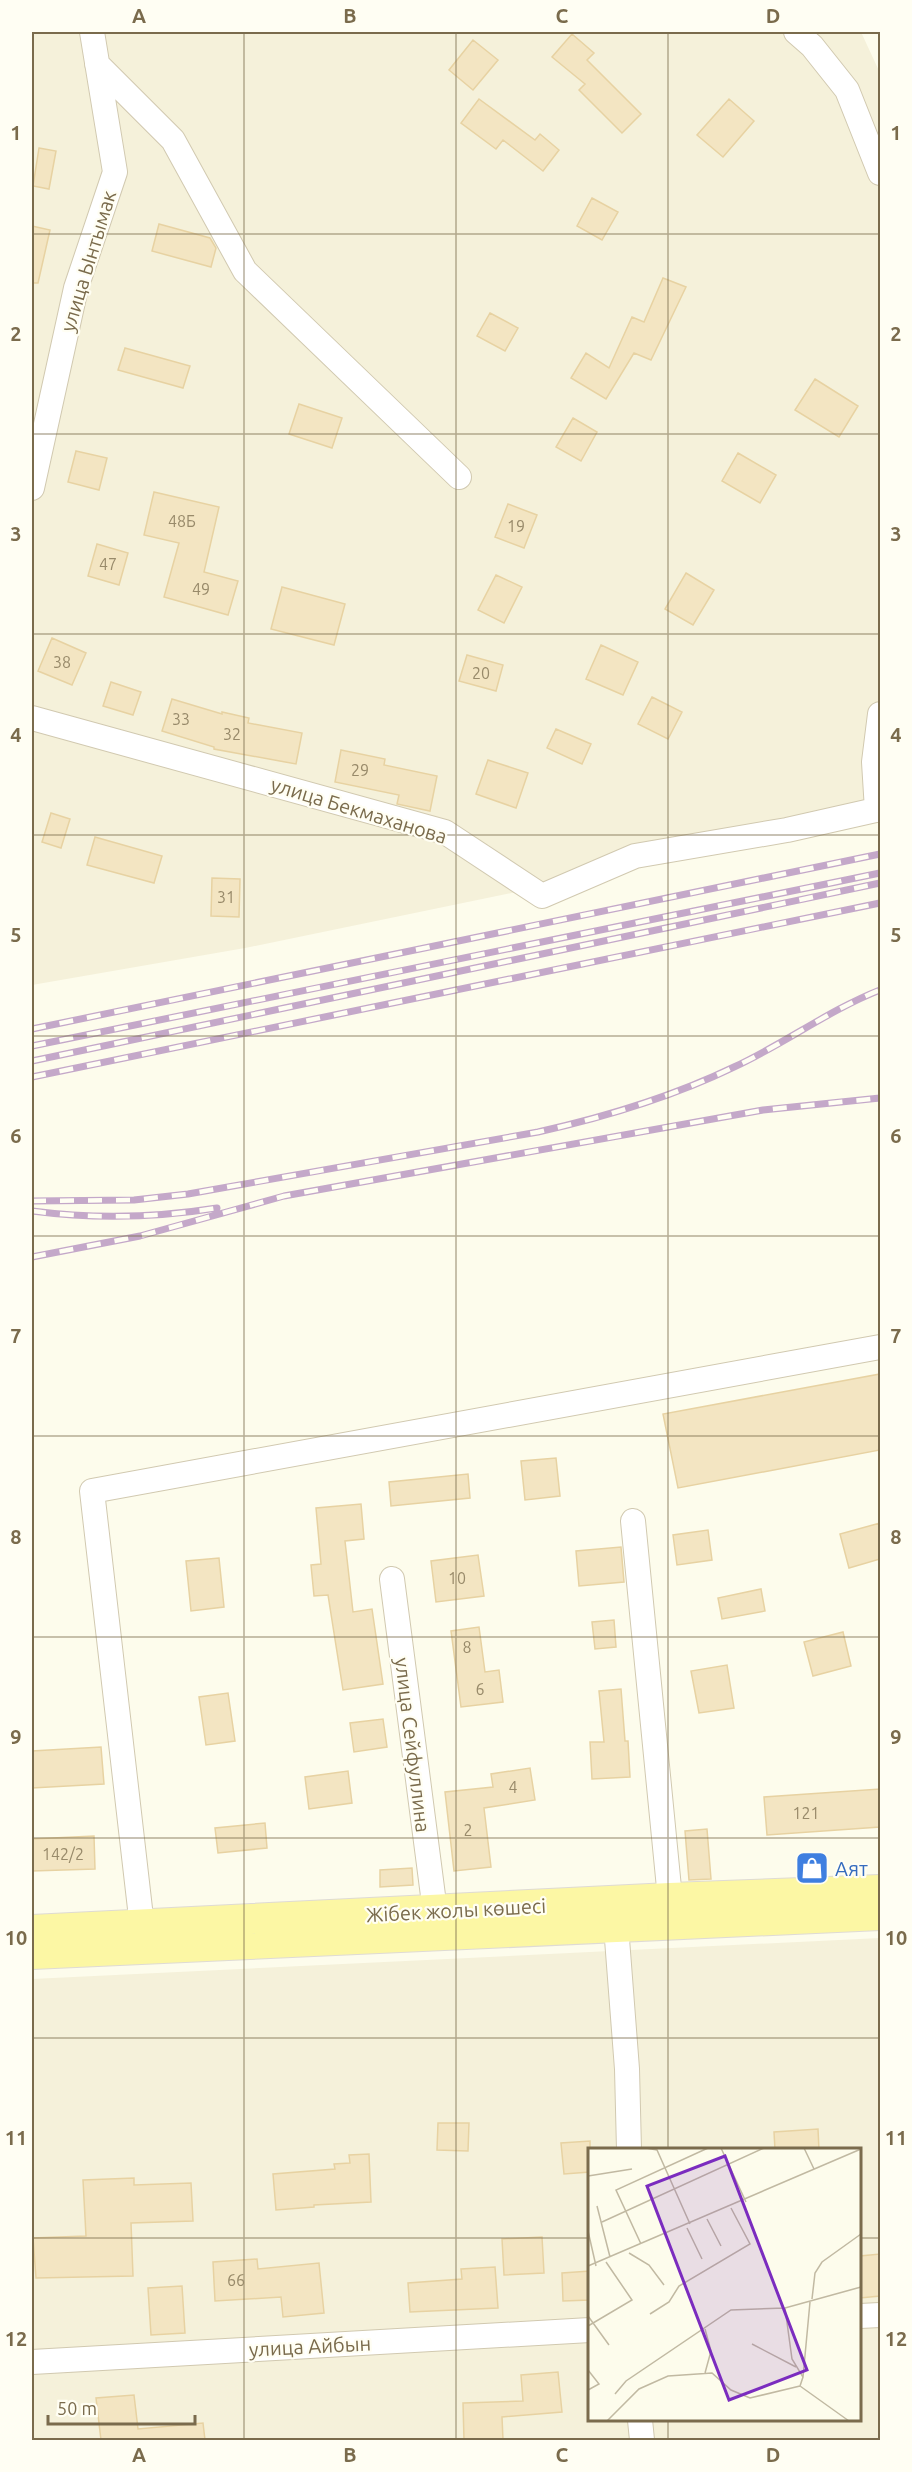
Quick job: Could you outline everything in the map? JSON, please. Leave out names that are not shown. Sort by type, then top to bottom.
[{"type":"main road","name":"Жібек жолы көшесі","points":[[32,1930],[670,1898],[880,1890]]},
{"type":"main road","name":"Жібек жолы көшесі","points":[[32,1954],[880,1915]]},
{"type":"street","name":"улица Ынтымак","points":[[32,488],[75,288],[115,172],[92,32]]},
{"type":"street","points":[[796,32],[812,46],[847,90],[880,173]]},
{"type":"street","points":[[97,64],[172,140],[245,271],[459,477]]},
{"type":"street","points":[[879,809],[874,762],[880,714]]},
{"type":"street","name":"улица Бекмаханова","points":[[32,718],[445,832],[542,896],[635,856],[787,830],[879,809]]},
{"type":"street","points":[[142,1926],[92,1491],[880,1347]]},
{"type":"street","points":[[633,1521],[670,1898]]},
{"type":"street","name":"улица Сейфуллина","points":[[392,1579],[435,1911]]},
{"type":"street","points":[[616,1926],[627,2069],[629,2148]]},
{"type":"street","points":[[861,2316],[880,2315]]},
{"type":"street","name":"улица Айбын","points":[[32,2362],[588,2330]]},
{"type":"street","points":[[640,2421],[642,2440]]},
{"type":"shaded area","points":[[32,32],[861,32],[880,73],[880,817],[245,948],[32,985]]},
{"type":"shaded area","points":[[880,1938],[880,2440],[32,2440],[32,1979]]},
{"type":"building","points":[[572,34],[594,53],[587,60],[641,114],[622,133],[579,90],[585,84],[552,57]]},
{"type":"building","points":[[473,40],[498,60],[473,90],[449,70]]},
{"type":"building","points":[[479,99],[535,140],[540,134],[559,150],[543,171],[503,140],[496,149],[461,123]]},
{"type":"building","points":[[729,99],[754,121],[723,157],[697,135]]},
{"type":"building","points":[[39,148],[56,151],[49,189],[33,186]]},
{"type":"building","points":[[592,198],[618,212],[602,240],[577,226]]},
{"type":"building","points":[[159,224],[210,238],[216,248],[211,267],[152,251]]},
{"type":"building","points":[[32,226],[50,230],[38,283],[32,283]]},
{"type":"building","points":[[663,278],[686,287],[651,360],[634,353],[606,399],[571,378],[586,353],[609,368],[632,317],[644,322]]},
{"type":"building","points":[[490,313],[518,328],[505,351],[477,336]]},
{"type":"building","points":[[125,348],[190,366],[183,388],[118,370]]},
{"type":"building","points":[[815,379],[858,406],[839,437],[795,410]]},
{"type":"building","points":[[299,404],[342,418],[332,448],[289,434]]},
{"type":"building","points":[[573,418],[597,432],[581,461],[556,447]]},
{"type":"building","points":[[76,451],[107,458],[99,490],[68,482]]},
{"type":"building","points":[[738,453],[776,475],[760,503],[722,481]]},
{"type":"building","points":[[154,492],[219,507],[204,572],[238,581],[228,615],[164,597],[179,543],[144,535]]},
{"type":"building","points":[[508,504],[537,515],[524,548],[495,537]]},
{"type":"building","points":[[97,544],[128,553],[119,585],[88,576]]},
{"type":"building","points":[[686,573],[714,590],[693,625],[665,609]]},
{"type":"building","points":[[496,575],[522,587],[504,623],[478,610]]},
{"type":"building","points":[[282,587],[345,604],[334,645],[271,629]]},
{"type":"building","points":[[52,638],[86,653],[72,685],[38,671]]},
{"type":"building","points":[[601,645],[638,662],[623,695],[586,679]]},
{"type":"building","points":[[467,655],[503,665],[496,691],[459,681]]},
{"type":"building","points":[[111,682],[141,692],[133,715],[103,706]]},
{"type":"building","points":[[652,697],[682,712],[668,739],[638,724]]},
{"type":"building","points":[[172,699],[222,714],[222,712],[249,718],[248,723],[302,733],[296,764],[214,749],[214,747],[162,731]]},
{"type":"building","points":[[556,729],[591,744],[582,764],[547,748]]},
{"type":"building","points":[[341,750],[385,759],[384,765],[437,776],[430,811],[397,804],[399,795],[335,782]]},
{"type":"building","points":[[488,760],[528,773],[516,808],[476,794]]},
{"type":"building","points":[[51,813],[70,819],[61,848],[42,842]]},
{"type":"building","points":[[95,837],[162,856],[154,883],[87,865]]},
{"type":"building","points":[[212,878],[240,879],[239,917],[211,916]]},
{"type":"building","points":[[880,1374],[880,1450],[678,1488],[663,1414]]},
{"type":"building","points":[[556,1458],[560,1496],[525,1500],[521,1461]]},
{"type":"building","points":[[468,1474],[470,1498],[391,1506],[389,1482]]},
{"type":"building","points":[[361,1504],[364,1539],[345,1541],[353,1612],[372,1609],[383,1684],[343,1690],[328,1595],[314,1596],[311,1565],[321,1564],[316,1508]]},
{"type":"building","points":[[880,1523],[880,1559],[849,1568],[840,1534]]},
{"type":"building","points":[[708,1530],[712,1560],[677,1565],[673,1535]]},
{"type":"building","points":[[621,1547],[624,1582],[579,1586],[576,1551]]},
{"type":"building","points":[[478,1555],[484,1596],[436,1602],[431,1561]]},
{"type":"building","points":[[219,1558],[224,1607],[191,1611],[186,1561]]},
{"type":"building","points":[[761,1589],[765,1611],[722,1619],[718,1598]]},
{"type":"building","points":[[614,1620],[616,1647],[595,1649],[592,1622]]},
{"type":"building","points":[[479,1627],[485,1672],[499,1670],[503,1702],[461,1707],[451,1631]]},
{"type":"building","points":[[843,1632],[851,1666],[813,1676],[804,1642]]},
{"type":"building","points":[[727,1665],[734,1708],[699,1713],[691,1671]]},
{"type":"building","points":[[621,1689],[630,1777],[592,1779],[590,1742],[604,1742],[599,1691]]},
{"type":"building","points":[[228,1693],[235,1741],[206,1745],[199,1697]]},
{"type":"building","points":[[383,1719],[387,1747],[354,1752],[350,1723]]},
{"type":"building","points":[[101,1747],[104,1784],[32,1788],[32,1751]]},
{"type":"building","points":[[530,1768],[535,1800],[484,1808],[491,1867],[454,1871],[445,1792],[493,1787],[491,1774]]},
{"type":"building","points":[[348,1771],[352,1803],[309,1809],[305,1777]]},
{"type":"building","points":[[880,1789],[880,1827],[767,1835],[764,1797]]},
{"type":"building","points":[[265,1823],[267,1848],[218,1853],[215,1828]]},
{"type":"building","points":[[707,1829],[711,1879],[689,1880],[685,1831]]},
{"type":"building","points":[[94,1836],[95,1869],[32,1871],[32,1839]]},
{"type":"building","points":[[412,1868],[413,1885],[380,1887],[380,1870]]},
{"type":"building","points":[[438,2123],[469,2123],[468,2151],[437,2150]]},
{"type":"building","points":[[818,2129],[819,2148],[775,2148],[774,2132]]},
{"type":"building","points":[[590,2141],[588,2172],[564,2174],[561,2143]]},
{"type":"building","points":[[369,2154],[371,2202],[276,2210],[273,2174],[335,2169],[334,2164],[350,2163],[349,2155]]},
{"type":"building","points":[[134,2178],[134,2185],[191,2183],[193,2221],[131,2223],[133,2276],[36,2278],[33,2238],[86,2236],[83,2180]]},
{"type":"building","points":[[542,2237],[544,2273],[504,2275],[502,2239]]},
{"type":"building","points":[[880,2254],[880,2296],[861,2298],[861,2256]]},
{"type":"building","points":[[257,2259],[258,2269],[319,2263],[324,2313],[283,2317],[281,2297],[215,2301],[213,2262]]},
{"type":"building","points":[[495,2267],[498,2308],[410,2312],[408,2283],[462,2279],[461,2269]]},
{"type":"building","points":[[588,2271],[588,2300],[563,2301],[562,2273]]},
{"type":"building","points":[[182,2286],[185,2333],[151,2335],[148,2288]]},
{"type":"building","points":[[558,2372],[562,2412],[502,2417],[503,2440],[464,2440],[463,2403],[523,2401],[521,2375]]},
{"type":"building","points":[[134,2395],[138,2429],[203,2423],[205,2440],[101,2440],[96,2398]]},
{"type":"railway","points":[[32,1029],[880,854]]},
{"type":"railway","points":[[32,1046],[880,873]]},
{"type":"railway","points":[[32,1061],[880,883]]},
{"type":"railway","points":[[32,1077],[880,903]]},
{"type":"railway","points":[[32,1201],[134,1200],[188,1194],[563,1126],[638,1105],[711,1078],[753,1058],[843,1007],[880,990]]},
{"type":"railway","points":[[32,1257],[140,1236],[284,1196],[763,1110],[880,1098]]},
{"type":"railway","points":[[32,1211],[124,1216],[170,1214],[217,1208]]},
{"type":"place","name":"Аят","points":[[812,1868]]}]
